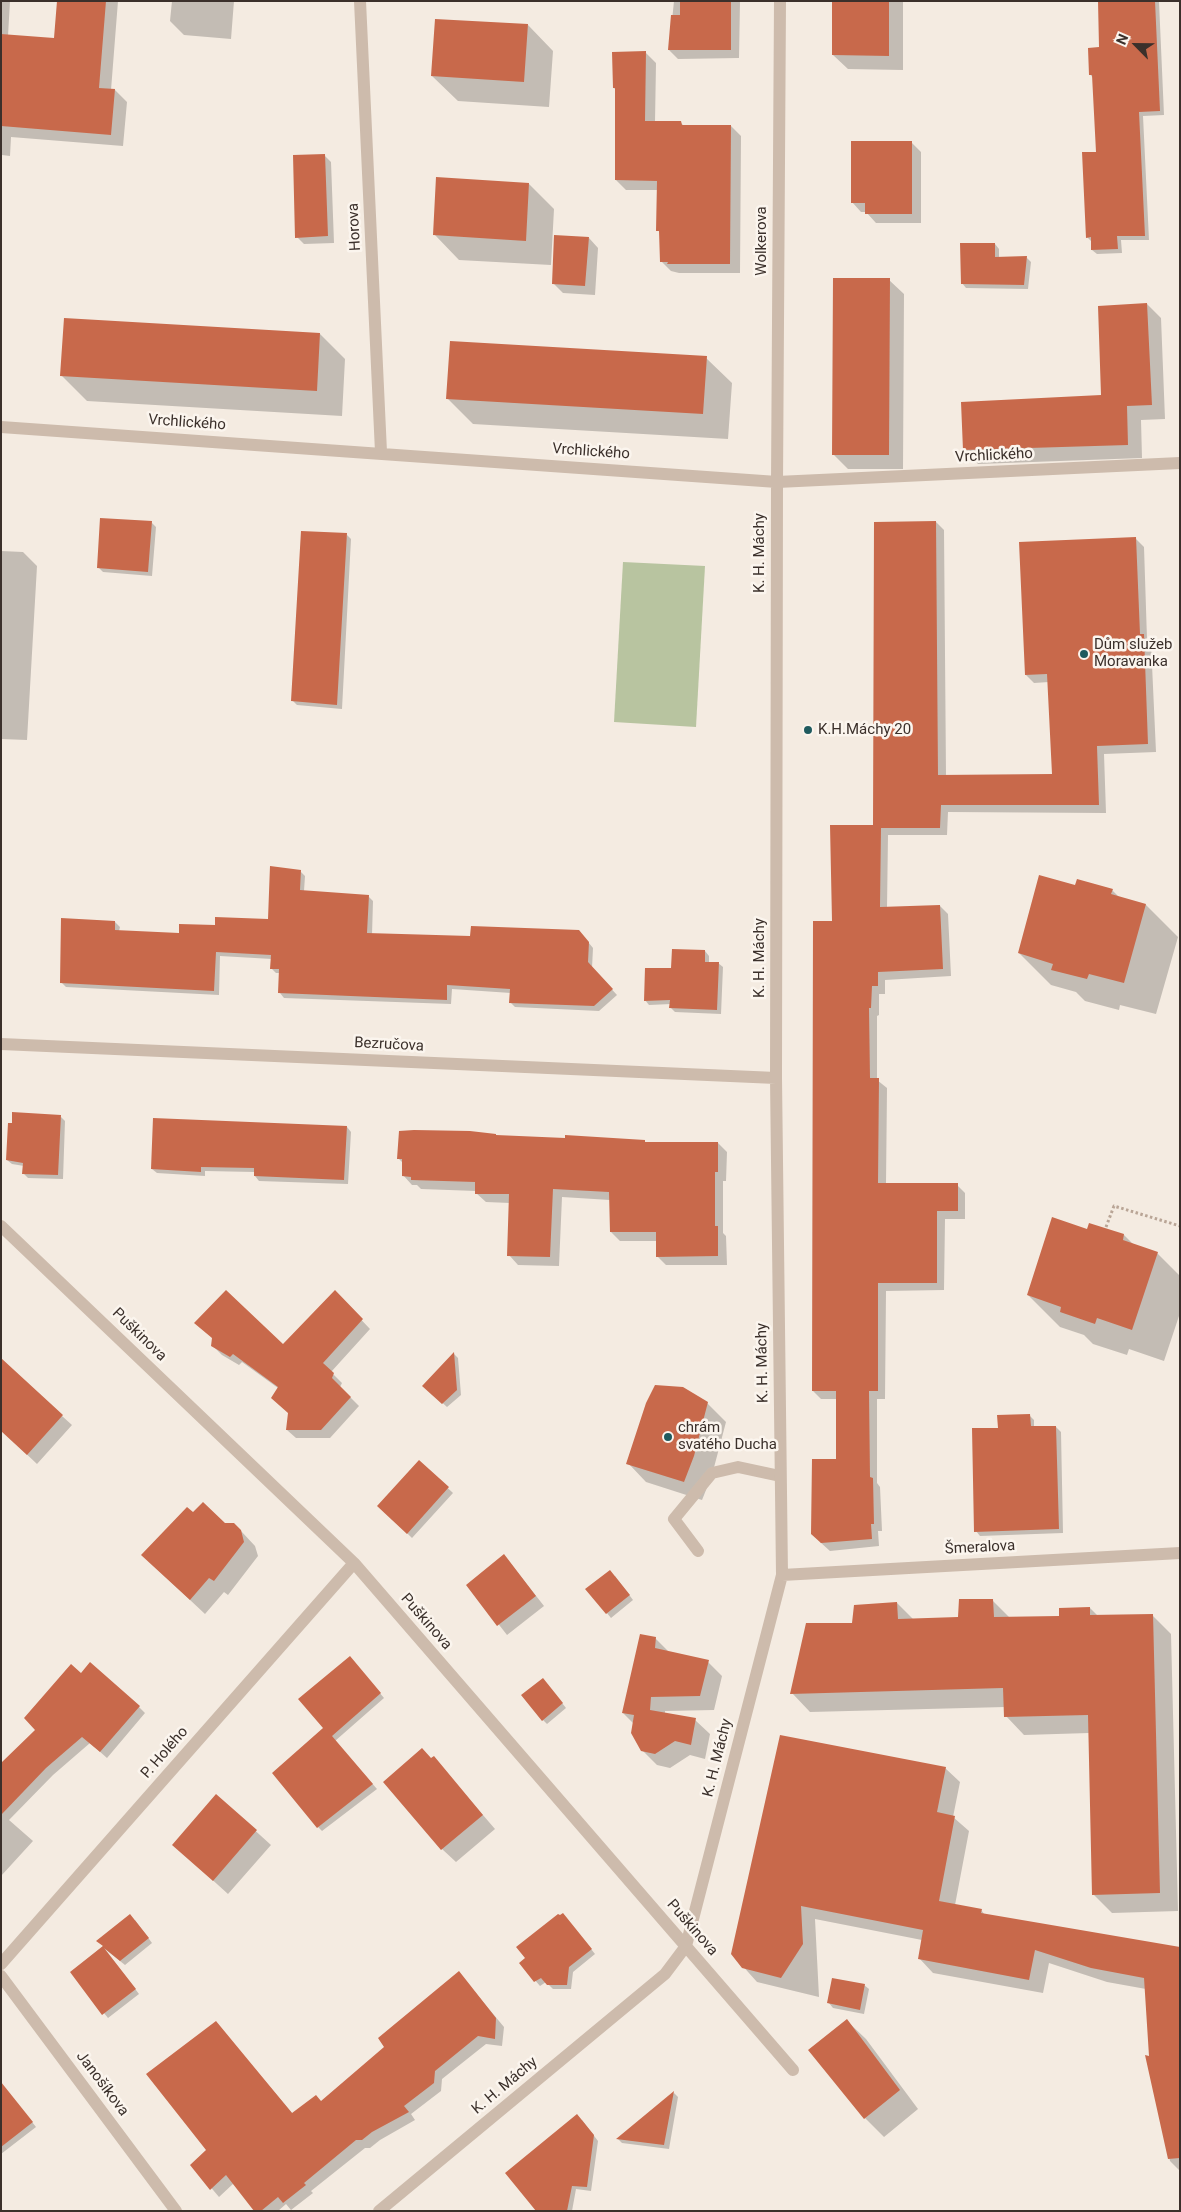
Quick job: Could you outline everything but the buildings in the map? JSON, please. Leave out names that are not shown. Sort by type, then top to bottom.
[{"type":"street","name":"Horova","points":[[360,1],[381,452]]},
{"type":"street","name":"Wolkerova","points":[[777,482],[780,1]]},
{"type":"street","name":"Vrchlického","points":[[1,427],[381,452],[777,482],[1180,464]]},
{"type":"street","name":"K. H. Máchy","points":[[379,2211],[665,1974],[686,1946],[782,1575],[776,1078],[777,482]]},
{"type":"street","name":"Bezručova","points":[[1,1044],[776,1078]]},
{"type":"street","name":"Puškinova","points":[[1,1226],[354,1563],[794,2070]]},
{"type":"street","points":[[698,1551],[674,1519],[712,1473],[738,1467],[780,1476]]},
{"type":"street","name":"Šmeralova","points":[[782,1575],[1180,1553]]},
{"type":"street","name":"P. Holého","points":[[1,1964],[354,1563]]},
{"type":"street","name":"Janošíkova","points":[[1,1976],[176,2211]]},
{"type":"path","points":[[1106,1227],[1114,1206],[1180,1226]]},
{"type":"green space","points":[[623,562],[705,566],[696,727],[614,722]]},
{"type":"place","name":"Dům služeb Moravanka","points":[[1084,654]]},
{"type":"place","name":"K.H.Máchy 20","points":[[808,730]]},
{"type":"place","name":"chrám svatého Ducha","points":[[668,1437]]}]
